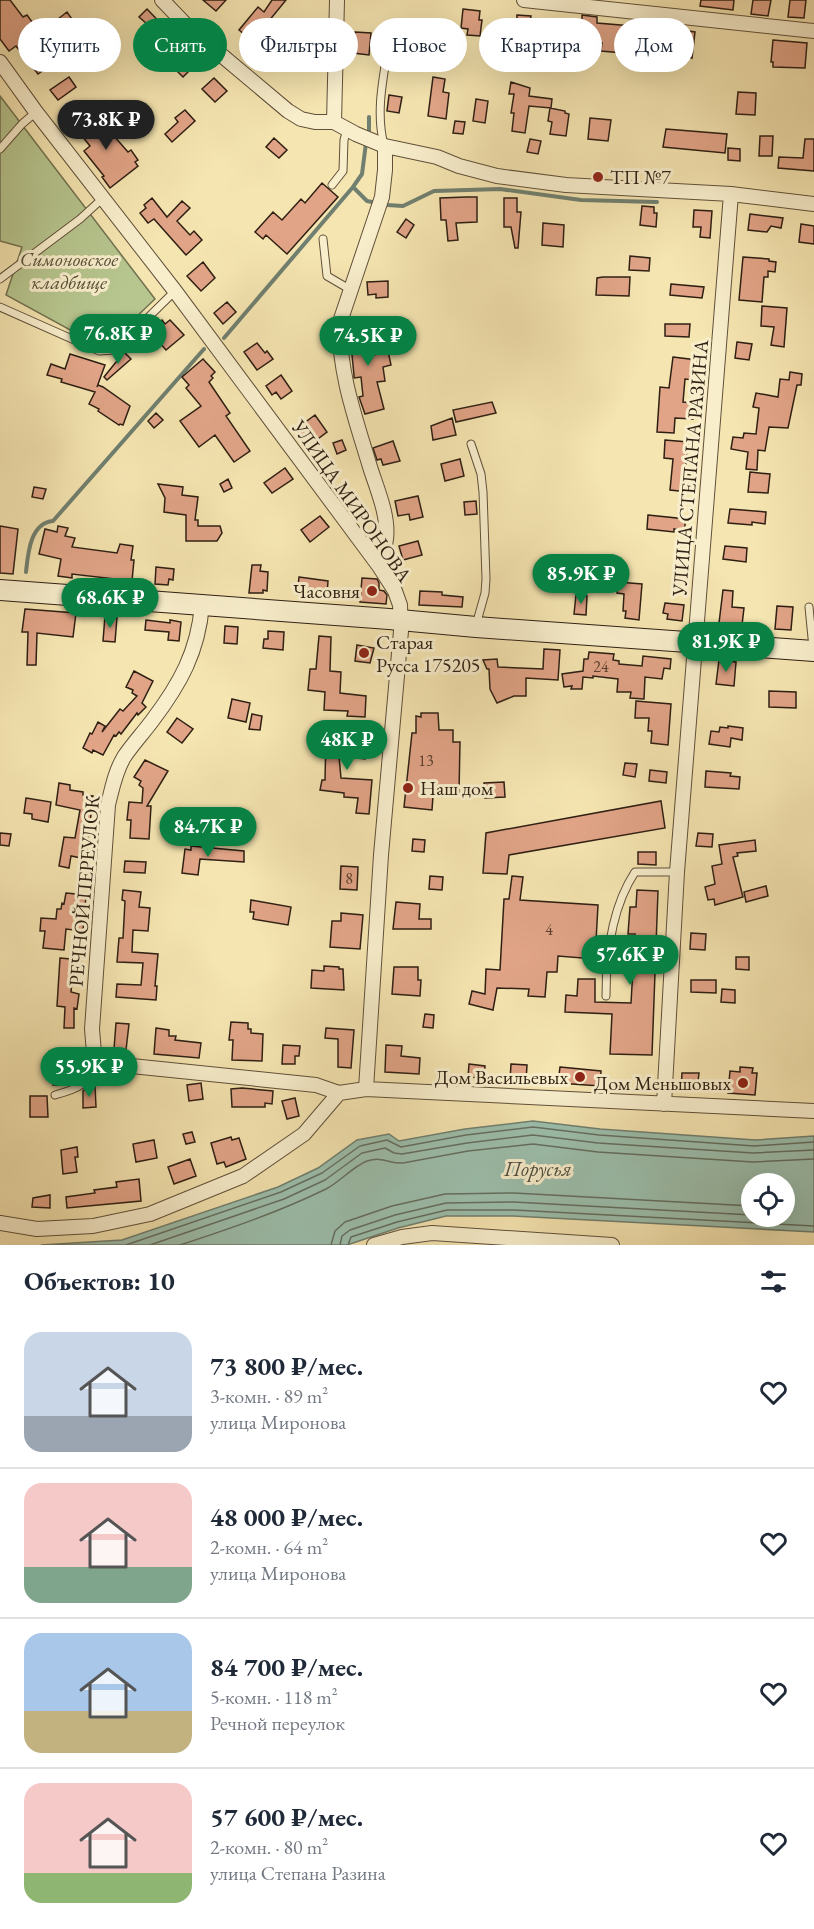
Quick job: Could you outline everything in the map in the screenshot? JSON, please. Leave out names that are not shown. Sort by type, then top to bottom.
[{"type":"street","points":[[162,0],[188,27],[288,111],[301,119],[334,122],[385,146],[437,157],[459,166],[497,176],[566,185],[731,194],[814,204]]},
{"type":"street","points":[[334,122],[337,0]]},
{"type":"street","points":[[524,0],[814,31]]},
{"type":"street","name":"УЛИЦА МИРОНОВА","points":[[0,62],[175,291],[379,566],[395,591],[402,611],[381,855],[366,1089]]},
{"type":"street","points":[[379,566],[386,538],[384,520],[380,498],[353,411],[339,337],[340,322],[382,197],[386,170],[385,146]]},
{"type":"street","name":"УЛИЦА СТЕПАНА РАЗИНА","points":[[664,1104],[676,872],[731,194]]},
{"type":"street","points":[[0,590],[813,651]]},
{"type":"street","name":"РЕЧНОЙ ПЕРЕУЛОК","points":[[98,1060],[94,1053],[92,1029],[108,805],[115,778],[124,758],[185,674],[198,639],[202,605]]},
{"type":"street","points":[[98,1060],[162,1070],[316,1085],[339,1093],[366,1089],[814,1111]]},
{"type":"street","points":[[0,1223],[37,1229],[93,1226],[150,1214],[243,1176],[304,1134],[339,1093]]},
{"type":"street","points":[[374,1245],[432,1233],[612,1245]]},
{"type":"lane","points":[[384,72],[380,128],[385,146]]},
{"type":"lane","points":[[0,149],[36,112]]},
{"type":"lane","points":[[332,185],[343,171],[344,140],[347,129]]},
{"type":"lane","points":[[0,279],[80,219],[103,198]]},
{"type":"lane","points":[[322,239],[327,276],[351,290]]},
{"type":"lane","points":[[0,307],[99,351],[115,350],[175,291]]},
{"type":"lane","points":[[471,444],[481,474],[486,579],[476,627]]},
{"type":"lane","points":[[809,607],[813,651]]},
{"type":"lane","points":[[606,996],[606,975],[611,940],[621,900],[628,883],[635,872],[676,872]]},
{"type":"lane","points":[[55,1095],[78,1089],[98,1060]]},
{"type":"green space","name":"Симоновское кладбище","points":[[0,96],[155,299],[112,340],[94,343],[6,295],[22,247],[0,241]]},
{"type":"water","name":"Порусья","points":[[533,1121],[600,1129],[755,1140],[814,1136],[814,1232],[513,1216],[446,1216],[398,1228],[347,1245],[41,1245],[122,1240],[278,1187],[318,1168],[357,1140],[389,1134],[399,1141],[465,1129]]},
{"type":"building","points":[[0,0],[10,0],[23,17],[27,15],[29,18],[18,18],[18,49],[16,46],[9,51],[0,39]]},
{"type":"building","points":[[203,0],[226,0],[216,11]]},
{"type":"building","points":[[272,0],[286,0],[271,18],[249,18],[258,7],[264,12]]},
{"type":"building","points":[[701,0],[734,0],[733,10],[700,6]]},
{"type":"building","points":[[753,0],[771,0],[768,16],[751,14]]},
{"type":"building","points":[[790,0],[806,0],[804,18],[788,17]]},
{"type":"building","points":[[147,9],[156,18],[140,18]]},
{"type":"building","points":[[463,9],[480,11],[479,36],[467,35],[467,18],[462,18]]},
{"type":"building","points":[[67,12],[71,18],[59,18]]},
{"type":"building","points":[[517,15],[531,16],[531,18],[517,18]]},
{"type":"building","points":[[582,15],[597,17],[597,18],[582,18]]},
{"type":"building","points":[[602,23],[614,24],[614,52],[602,51]]},
{"type":"building","points":[[358,32],[370,33],[369,55],[358,54]]},
{"type":"building","points":[[773,40],[807,43],[805,68],[773,67],[773,62],[771,62]]},
{"type":"building","points":[[178,72],[188,72],[183,77]]},
{"type":"building","points":[[69,77],[76,87],[58,100],[50,90]]},
{"type":"building","points":[[433,77],[445,79],[443,92],[449,93],[446,119],[428,116]]},
{"type":"building","points":[[214,78],[227,91],[215,102],[202,89]]},
{"type":"building","points":[[511,82],[530,88],[529,96],[552,99],[551,108],[529,106],[525,133],[512,131],[514,113],[511,113],[514,94],[509,94]]},
{"type":"building","points":[[738,92],[756,93],[755,115],[736,114]]},
{"type":"building","points":[[389,95],[402,97],[399,113],[387,111]]},
{"type":"building","points":[[476,99],[488,101],[485,123],[473,121]]},
{"type":"building","points":[[550,108],[569,114],[566,136],[550,134],[552,122],[548,121]]},
{"type":"building","points":[[185,110],[195,121],[172,142],[165,134],[178,122],[175,118]]},
{"type":"building","points":[[89,114],[96,123],[100,120],[128,152],[131,150],[138,160],[135,162],[138,166],[110,188],[102,177],[104,176],[84,151],[90,146],[74,126]]},
{"type":"building","points":[[590,118],[611,120],[608,141],[588,139]]},
{"type":"building","points":[[455,121],[465,122],[463,134],[453,133]]},
{"type":"building","points":[[666,129],[727,134],[725,153],[663,147]]},
{"type":"building","points":[[760,136],[773,136],[772,156],[759,156]]},
{"type":"building","points":[[274,138],[287,150],[279,158],[266,147]]},
{"type":"building","points":[[530,139],[541,141],[538,154],[527,152]]},
{"type":"building","points":[[805,139],[814,139],[814,171],[778,168],[779,157],[803,158]]},
{"type":"building","points":[[728,148],[740,149],[740,161],[728,160]]},
{"type":"building","points":[[322,183],[338,197],[287,254],[266,235],[263,239],[255,232],[273,212],[282,220],[301,199],[305,203]]},
{"type":"building","points":[[477,197],[477,222],[456,223],[458,240],[448,241],[446,220],[441,220],[440,198]]},
{"type":"building","points":[[152,198],[167,217],[182,201],[190,208],[177,221],[190,235],[194,231],[202,240],[186,255],[154,219],[148,223],[140,213],[146,208],[144,205]]},
{"type":"building","points":[[504,198],[517,198],[517,212],[521,212],[518,248],[515,248],[511,227],[504,227]]},
{"type":"building","points":[[642,206],[654,207],[654,213],[657,213],[656,227],[640,225]]},
{"type":"building","points":[[694,210],[712,211],[710,238],[700,237],[701,227],[693,227]]},
{"type":"building","points":[[750,214],[783,218],[781,228],[771,226],[767,232],[748,230]]},
{"type":"building","points":[[406,219],[414,225],[406,238],[397,232]]},
{"type":"building","points":[[543,223],[564,225],[563,247],[542,245]]},
{"type":"building","points":[[801,224],[814,226],[814,244],[799,242]]},
{"type":"building","points":[[630,256],[650,258],[649,271],[629,270]]},
{"type":"building","points":[[743,257],[769,259],[769,261],[776,262],[775,272],[768,271],[768,277],[764,277],[762,302],[739,300]]},
{"type":"building","points":[[203,262],[215,278],[201,291],[187,276]]},
{"type":"building","points":[[630,277],[629,296],[596,295],[597,278]]},
{"type":"building","points":[[388,281],[388,297],[376,298],[376,294],[368,295],[367,282]]},
{"type":"building","points":[[671,284],[704,287],[702,298],[670,295]]},
{"type":"building","points":[[227,302],[236,312],[223,324],[214,313]]},
{"type":"building","points":[[762,306],[787,308],[784,347],[771,345],[774,327],[761,326]]},
{"type":"building","points":[[162,320],[165,324],[170,320],[184,335],[166,350],[159,342],[156,345],[148,336],[152,333],[150,330]]},
{"type":"building","points":[[368,322],[374,355],[388,351],[391,365],[383,367],[385,381],[377,382],[384,409],[365,414],[359,397],[363,396],[361,377],[354,378],[349,325]]},
{"type":"building","points":[[665,324],[690,324],[689,337],[665,336]]},
{"type":"building","points":[[737,342],[752,344],[749,360],[735,358]]},
{"type":"building","points":[[257,343],[273,359],[257,370],[244,352]]},
{"type":"building","points":[[124,352],[131,359],[107,380],[104,377]]},
{"type":"building","points":[[70,354],[105,365],[97,387],[98,385],[103,387],[130,406],[123,425],[119,425],[89,404],[95,392],[61,382],[62,379],[47,375],[51,364],[65,369]]},
{"type":"building","points":[[673,357],[697,360],[694,380],[685,379],[683,402],[694,403],[693,419],[675,418],[674,433],[657,432],[660,387],[669,388]]},
{"type":"building","points":[[203,359],[215,372],[209,382],[230,413],[226,416],[250,451],[234,462],[215,435],[199,447],[180,421],[201,406],[186,388],[189,385],[182,377]]},
{"type":"building","points":[[790,372],[802,374],[801,385],[797,385],[788,428],[769,427],[765,451],[758,450],[757,470],[746,469],[748,452],[731,449],[733,437],[743,438],[744,433],[756,434],[759,408],[753,407],[756,393],[778,397],[780,379],[789,380]]},
{"type":"building","points":[[281,375],[292,391],[281,399],[276,392],[272,395],[266,386]]},
{"type":"building","points":[[492,402],[496,413],[456,422],[453,410]]},
{"type":"building","points":[[156,413],[163,420],[154,428],[148,421]]},
{"type":"building","points":[[315,415],[327,432],[311,444],[310,441],[307,444],[296,429]]},
{"type":"building","points":[[452,418],[456,435],[433,440],[431,426]]},
{"type":"building","points":[[342,440],[346,450],[337,454],[333,443]]},
{"type":"building","points":[[665,440],[688,442],[685,474],[690,475],[688,492],[670,490],[673,459],[664,458]]},
{"type":"building","points":[[393,441],[400,461],[383,465],[381,459],[377,460],[373,448]]},
{"type":"building","points":[[460,459],[464,476],[445,481],[441,464]]},
{"type":"building","points":[[285,468],[293,479],[272,493],[264,483]]},
{"type":"building","points":[[750,472],[770,474],[768,493],[748,492]]},
{"type":"building","points":[[228,479],[232,488],[224,492],[220,484]]},
{"type":"building","points":[[158,484],[183,487],[182,495],[198,497],[195,520],[198,520],[198,526],[220,526],[222,533],[217,541],[186,541],[186,515],[164,512],[165,498]]},
{"type":"building","points":[[34,487],[46,489],[43,499],[32,497]]},
{"type":"building","points":[[418,496],[423,517],[410,520],[409,514],[398,516],[395,501]]},
{"type":"building","points":[[476,501],[477,514],[465,515],[464,502]]},
{"type":"building","points":[[730,509],[766,512],[765,524],[728,523]]},
{"type":"building","points":[[648,515],[686,519],[684,531],[647,529]]},
{"type":"building","points":[[320,516],[329,527],[310,542],[301,530]]},
{"type":"building","points":[[0,526],[18,529],[13,574],[0,573]]},
{"type":"building","points":[[58,526],[68,528],[65,536],[75,538],[72,547],[117,553],[120,544],[133,546],[132,581],[72,574],[72,578],[58,576],[61,559],[39,554],[45,529],[57,532]]},
{"type":"building","points":[[418,541],[422,555],[403,560],[399,546]]},
{"type":"building","points":[[725,546],[747,548],[746,562],[723,559]]},
{"type":"building","points":[[252,565],[261,565],[260,571],[268,572],[267,591],[263,590],[263,593],[249,593]]},
{"type":"building","points":[[156,567],[174,569],[173,580],[169,579],[168,585],[155,584]]},
{"type":"building","points":[[299,577],[328,581],[327,595],[323,594],[322,598],[297,595]]},
{"type":"building","name":"Часовня","points":[[362,578],[377,579],[379,590],[384,591],[387,595],[386,604],[360,602]]},
{"type":"building","points":[[618,582],[642,584],[639,620],[625,618],[624,594],[617,593]]},
{"type":"building","points":[[723,590],[733,591],[732,607],[744,608],[742,625],[719,623]]},
{"type":"building","points":[[420,591],[442,592],[442,595],[463,597],[462,607],[419,605]]},
{"type":"building","points":[[576,595],[587,596],[586,615],[574,614]]},
{"type":"building","points":[[665,603],[684,605],[682,621],[667,619],[668,614],[663,613]]},
{"type":"building","points":[[777,606],[793,607],[791,630],[775,629]]},
{"type":"building","points":[[25,609],[76,613],[73,637],[37,633],[36,665],[27,665],[28,632],[22,632]]},
{"type":"building","points":[[105,616],[117,617],[115,642],[103,641]]},
{"type":"building","points":[[146,620],[181,622],[179,641],[168,640],[169,632],[145,630]]},
{"type":"building","points":[[225,626],[238,627],[237,644],[224,643]]},
{"type":"building","points":[[268,631],[284,632],[283,650],[263,648],[264,639],[268,639]]},
{"type":"building","points":[[319,636],[331,637],[330,671],[341,672],[340,693],[366,696],[365,717],[347,716],[348,711],[324,710],[325,692],[308,690],[310,669],[316,669]]},
{"type":"building","name":"Старая Русса 175205","points":[[357,645],[374,648],[370,663],[355,661]]},
{"type":"building","points":[[544,649],[560,650],[558,680],[526,678],[526,696],[514,696],[497,703],[490,689],[489,669],[483,660],[497,659],[498,667],[543,669]]},
{"type":"building","points":[[589,652],[614,654],[613,660],[619,661],[619,664],[642,666],[643,656],[671,659],[670,669],[664,668],[662,679],[645,677],[644,699],[630,698],[631,692],[617,692],[618,679],[583,677],[582,689],[571,689],[572,686],[564,687],[562,674],[583,671],[584,659],[588,659]]},
{"type":"building","points":[[719,660],[736,662],[734,686],[716,684]]},
{"type":"building","points":[[134,671],[153,681],[142,703],[146,707],[138,715],[137,713],[121,734],[119,732],[116,736],[114,735],[103,755],[83,748],[98,722],[105,726],[102,732],[120,709],[123,711],[137,696],[132,693],[133,690],[126,687]]},
{"type":"building","points":[[769,691],[796,692],[796,708],[769,707]]},
{"type":"building","points":[[232,699],[250,703],[246,722],[228,718]]},
{"type":"building","points":[[636,701],[671,704],[668,745],[651,743],[652,731],[648,731],[649,718],[635,718]]},
{"type":"building","points":[[421,713],[438,713],[439,730],[453,730],[453,742],[460,742],[459,793],[452,793],[452,797],[433,796],[432,810],[404,807],[412,733],[416,733],[416,716],[421,717]]},
{"type":"building","points":[[252,714],[262,716],[260,730],[249,729]]},
{"type":"building","points":[[177,718],[193,729],[182,743],[167,732]]},
{"type":"building","points":[[728,726],[743,728],[742,740],[731,738],[730,747],[709,744],[711,731],[719,732],[720,727],[728,728]]},
{"type":"building","points":[[326,738],[349,738],[349,742],[375,744],[374,757],[365,756],[365,759],[339,756],[341,778],[372,780],[369,814],[356,813],[358,798],[344,797],[344,793],[320,790],[322,780],[325,780]]},
{"type":"building","points":[[145,760],[168,771],[147,806],[151,806],[149,839],[130,838],[131,820],[127,820],[129,802],[142,803],[143,788],[139,785],[141,781],[134,777]]},
{"type":"building","points":[[625,763],[637,764],[635,777],[623,775]]},
{"type":"building","points":[[650,770],[667,772],[666,783],[649,781]]},
{"type":"building","points":[[706,771],[731,773],[730,776],[740,777],[739,789],[705,787]]},
{"type":"building","points":[[504,782],[505,797],[485,798],[484,783]]},
{"type":"building","points":[[59,783],[70,785],[70,790],[83,792],[83,795],[93,796],[86,859],[71,856],[69,868],[59,866],[64,837],[75,838],[80,810],[56,805]]},
{"type":"building","points":[[26,798],[51,802],[48,822],[32,819],[32,814],[24,813]]},
{"type":"building","points":[[661,801],[665,828],[509,855],[507,874],[483,873],[486,833]]},
{"type":"building","points":[[0,833],[11,834],[9,846],[0,845]]},
{"type":"building","points":[[698,833],[713,834],[712,847],[696,846]]},
{"type":"building","points":[[413,839],[425,840],[424,852],[412,851]]},
{"type":"building","points":[[755,840],[756,851],[737,853],[738,856],[733,857],[743,897],[715,905],[714,899],[708,900],[705,887],[715,884],[712,866],[722,864],[719,845]]},
{"type":"building","points":[[191,846],[244,851],[244,862],[200,859],[198,875],[182,873],[185,849],[191,850]]},
{"type":"building","points":[[638,852],[656,852],[656,865],[638,864]]},
{"type":"building","points":[[125,861],[146,862],[145,873],[124,872]]},
{"type":"building","points":[[341,866],[358,867],[357,890],[340,889]]},
{"type":"building","points":[[430,876],[443,877],[442,890],[429,889]]},
{"type":"building","points":[[512,876],[523,877],[520,900],[598,905],[595,959],[558,956],[557,972],[547,972],[545,997],[528,996],[529,989],[497,988],[493,1010],[469,1004],[472,991],[485,994],[486,969],[500,970],[504,899],[509,899]]},
{"type":"building","points":[[766,886],[768,896],[746,902],[744,892]]},
{"type":"building","points":[[123,890],[141,892],[139,907],[150,908],[148,931],[133,930],[132,952],[158,954],[156,1000],[116,997],[117,984],[141,985],[143,963],[117,962],[119,938],[123,938],[125,901],[122,900]]},
{"type":"building","points":[[637,890],[658,891],[652,1055],[610,1054],[612,1014],[565,1012],[566,995],[577,996],[578,979],[595,979],[595,1002],[631,1003],[635,934],[628,934],[630,907],[636,907]]},
{"type":"building","points":[[66,893],[86,895],[83,931],[66,929],[64,950],[43,948],[45,931],[40,931],[41,918],[56,919],[57,909],[61,909],[62,903],[64,904]]},
{"type":"building","points":[[251,900],[291,907],[288,925],[253,919],[254,912],[250,912]]},
{"type":"building","points":[[396,902],[420,904],[419,919],[431,919],[431,929],[393,929]]},
{"type":"building","points":[[341,913],[363,915],[360,949],[330,947],[332,921],[341,921]]},
{"type":"building","points":[[691,933],[706,934],[705,950],[690,949]]},
{"type":"building","points":[[736,957],[749,957],[749,970],[736,969]]},
{"type":"building","points":[[60,958],[81,960],[80,972],[73,971],[71,992],[79,994],[77,1009],[74,1008],[74,1028],[64,1028],[65,1007],[57,1006]]},
{"type":"building","points":[[324,966],[343,969],[344,990],[311,988],[312,970],[324,971]]},
{"type":"building","points":[[394,967],[418,967],[418,980],[421,980],[420,996],[392,994]]},
{"type":"building","points":[[691,980],[716,980],[716,993],[691,992]]},
{"type":"building","points":[[722,989],[735,990],[735,1003],[721,1002]]},
{"type":"building","points":[[425,1014],[434,1015],[433,1028],[423,1027]]},
{"type":"building","points":[[231,1022],[248,1023],[251,1033],[263,1034],[262,1061],[232,1060],[233,1040],[229,1040]]},
{"type":"building","points":[[116,1023],[129,1024],[126,1050],[114,1049]]},
{"type":"building","points":[[156,1028],[169,1030],[169,1036],[176,1036],[175,1040],[201,1043],[199,1058],[154,1054]]},
{"type":"building","points":[[326,1028],[354,1030],[351,1068],[338,1067],[338,1039],[325,1038]]},
{"type":"building","points":[[283,1045],[300,1046],[299,1056],[295,1056],[295,1064],[282,1064]]},
{"type":"building","points":[[386,1045],[402,1046],[401,1056],[420,1058],[419,1074],[385,1072]]},
{"type":"building","points":[[55,1049],[67,1049],[65,1085],[53,1085]]},
{"type":"building","points":[[469,1064],[485,1066],[484,1078],[468,1077]]},
{"type":"building","points":[[511,1064],[527,1065],[526,1081],[510,1080]]},
{"type":"building","name":"Дом Васильевых","points":[[560,1067],[601,1071],[600,1086],[558,1083]]},
{"type":"building","name":"Дом Меньшовых","points":[[740,1067],[753,1068],[752,1073],[757,1073],[755,1095],[728,1093],[730,1071],[740,1072]]},
{"type":"building","points":[[682,1073],[699,1073],[697,1090],[681,1090]]},
{"type":"building","points":[[201,1083],[203,1099],[189,1101],[187,1085]]},
{"type":"building","points":[[95,1086],[96,1107],[83,1108],[83,1091],[87,1087]]},
{"type":"building","points":[[231,1089],[273,1091],[272,1104],[265,1103],[265,1107],[232,1107]]},
{"type":"building","points":[[30,1096],[47,1096],[48,1117],[30,1117]]},
{"type":"building","points":[[295,1098],[299,1116],[287,1119],[282,1101]]},
{"type":"building","points":[[192,1132],[195,1142],[186,1144],[183,1134]]},
{"type":"building","points":[[231,1137],[232,1140],[239,1138],[246,1159],[226,1167],[224,1162],[217,1164],[211,1143]]},
{"type":"building","points":[[154,1140],[157,1158],[136,1162],[133,1144]]},
{"type":"building","points":[[77,1147],[78,1157],[75,1157],[77,1172],[63,1174],[61,1150]]},
{"type":"building","points":[[190,1159],[196,1176],[174,1184],[168,1167]]},
{"type":"building","points":[[139,1179],[141,1201],[67,1208],[66,1197],[95,1193],[94,1190],[117,1187],[116,1182]]},
{"type":"building","points":[[50,1195],[50,1208],[32,1207],[33,1198]]},
{"type":"waterway","points":[[369,117],[369,134]]},
{"type":"waterway","points":[[224,338],[353,187],[362,174],[366,143]]},
{"type":"waterway","points":[[353,187],[367,201],[377,203]]},
{"type":"waterway","points":[[387,205],[403,206],[434,191],[500,189],[581,200],[657,202]]},
{"type":"waterway","points":[[26,572],[32,540],[39,527],[53,521],[204,349]]},
{"type":"place","name":"ТП №7","points":[[598,177]]},
{"type":"place","name":"Часовня","points":[[372,591]]},
{"type":"place","name":"Старая Русса 175205","points":[[364,653]]},
{"type":"place","name":"Наш дом","points":[[408,788]]},
{"type":"place","name":"Дом Васильевых","points":[[580,1077]]},
{"type":"place","name":"Дом Меньшовых","points":[[743,1083]]}]
